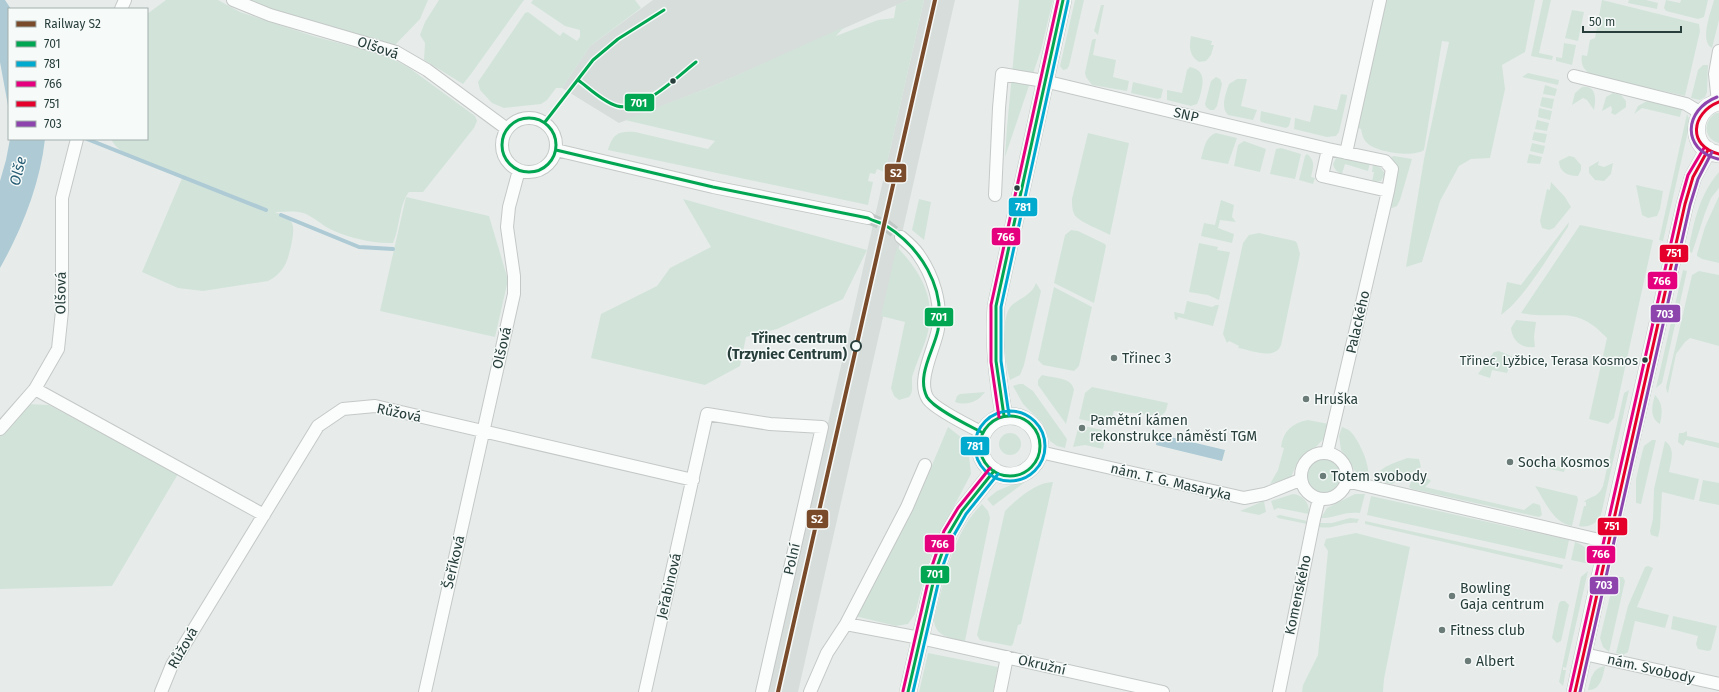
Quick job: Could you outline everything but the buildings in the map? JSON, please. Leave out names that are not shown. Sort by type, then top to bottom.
[{"type":"main road","points":[[1004,416],[996,370],[994,324],[996,306],[1044,81],[1063,0]]},
{"type":"main road","points":[[1575,692],[1685,204],[1693,177],[1713,152],[1701,144],[1697,137],[1697,120],[1705,108],[1718,102]]},
{"type":"main road","points":[[1004,416],[1023,418],[1032,424],[1038,432],[1040,452],[1030,469],[1022,474],[1013,476],[1003,475],[987,466],[982,458],[980,441],[983,433],[991,422],[1004,416]]},
{"type":"main road","points":[[908,692],[936,570],[949,533],[962,511],[994,471]]},
{"type":"street","name":"Olšová","points":[[233,0],[270,16],[396,52],[427,70],[507,129]]},
{"type":"street","points":[[1346,153],[1380,0]]},
{"type":"street","points":[[1718,102],[1715,74],[1719,51]]},
{"type":"street","name":"SNP","points":[[995,195],[1002,74],[1044,81],[1346,153]]},
{"type":"street","points":[[1574,76],[1686,104],[1701,113]]},
{"type":"street","points":[[529,117],[538,119],[546,122],[553,130],[556,140],[556,150],[552,161],[543,169],[531,172],[519,170],[511,165],[505,157],[502,148],[503,138],[507,129],[521,118],[529,117]]},
{"type":"street","name":"Olšová","points":[[0,429],[35,389],[58,349],[62,311],[62,198],[77,140]]},
{"type":"street","points":[[1328,149],[1322,176],[1388,191]]},
{"type":"street","points":[[556,150],[714,187],[868,218]]},
{"type":"street","name":"Palackého","points":[[1327,453],[1392,169],[1385,161],[1346,153]]},
{"type":"street","name":"Olšová","points":[[483,431],[514,294],[514,276],[507,227],[509,207],[519,170]]},
{"type":"street","points":[[901,237],[918,253],[932,278],[939,305],[938,329],[924,382],[928,399],[943,411],[983,433]]},
{"type":"street","points":[[35,389],[264,515]]},
{"type":"street","name":"Růžová","points":[[161,692],[172,665],[318,426],[343,409],[375,406],[693,480]]},
{"type":"street","name":"Jeřabinová","points":[[645,692],[707,414],[770,424],[822,427]]},
{"type":"street","name":"Polní","points":[[762,692],[822,427]]},
{"type":"street","name":"Šeříková","points":[[425,692],[483,431]]},
{"type":"street","name":"nám. T. G. Masaryka","points":[[1040,452],[1244,498],[1265,494],[1300,480]]},
{"type":"street","points":[[1327,453],[1334,456],[1344,466],[1346,481],[1340,493],[1334,497],[1320,499],[1312,497],[1307,492],[1300,480],[1301,472],[1307,460],[1313,456],[1327,453]]},
{"type":"street","points":[[810,692],[827,653],[846,624],[907,507],[925,465]]},
{"type":"street","points":[[1346,481],[1608,542]]},
{"type":"street","name":"Komenského","points":[[1279,692],[1314,519],[1320,499]]},
{"type":"street","name":"Okružní","points":[[846,624],[920,638],[1163,692]]},
{"type":"street","name":"nám. Svobody","points":[[1584,654],[1719,684]]},
{"type":"street","points":[[1000,692],[1007,657]]},
{"type":"shaded area","points":[[166,0],[218,0],[240,12],[313,36],[387,56],[408,67],[475,116],[477,121],[474,128],[423,192],[409,192],[401,209],[393,243],[362,240],[346,236],[302,213],[275,212],[288,218],[293,227],[293,237],[286,263],[276,276],[268,281],[203,291],[178,288],[142,272],[183,176],[132,157],[123,152],[112,140],[148,140],[148,13]]},
{"type":"shaded area","points":[[245,0],[428,0],[420,19],[395,45],[319,24]]},
{"type":"shaded area","points":[[439,0],[524,0],[463,84],[424,60],[425,43],[420,35],[425,22]]},
{"type":"shaded area","points":[[533,0],[635,0],[641,8],[590,46],[562,88],[556,88],[547,100],[541,104],[504,108],[492,103],[480,90],[478,82],[525,13],[528,12],[560,36],[563,32],[577,41],[580,37],[580,30],[565,26],[531,3]]},
{"type":"shaded area","points":[[653,0],[908,0],[713,86],[619,123],[562,88],[590,46]]},
{"type":"shaded area","points":[[908,0],[924,0],[885,172],[877,169],[875,174],[870,173],[868,181],[873,182],[868,205],[608,150],[612,140],[617,134],[625,132],[635,132],[708,149],[715,141],[625,120],[713,86],[844,27],[836,36],[878,20],[894,18],[896,5]]},
{"type":"shaded area","points":[[924,0],[955,0],[798,692],[767,692]]},
{"type":"shaded area","points":[[1019,0],[1053,0],[1041,50],[1005,157],[1007,127]]},
{"type":"shaded area","points":[[1075,0],[1084,0],[1069,66],[1067,69],[1063,70],[1060,66]]},
{"type":"shaded area","points":[[1386,0],[1535,0],[1525,52],[1502,65],[1505,89],[1490,158],[1471,159],[1459,166],[1440,201],[1422,262],[1406,267],[1424,159],[1449,42],[1442,41],[1424,150],[1412,154],[1395,153],[1378,149],[1367,143],[1361,129],[1358,128]]},
{"type":"shaded area","points":[[1543,0],[1551,0],[1539,53],[1553,56],[1552,60],[1531,56]]},
{"type":"shaded area","points":[[1602,0],[1699,24],[1700,31],[1685,96],[1595,76],[1588,73],[1582,62],[1582,55],[1587,56],[1590,40],[1595,38]]},
{"type":"shaded area","points":[[1629,0],[1646,0],[1658,3],[1657,9],[1628,3]]},
{"type":"shaded area","points":[[1666,0],[1680,3],[1681,0],[1708,0],[1704,17],[1698,19],[1666,11],[1664,8]]},
{"type":"shaded area","points":[[1714,0],[1719,0],[1719,20],[1712,48],[1706,39],[1706,33]]},
{"type":"shaded area","points":[[1101,5],[1104,5],[1098,35],[1094,31]]},
{"type":"shaded area","points":[[1572,10],[1584,12],[1578,41],[1565,38]]},
{"type":"shaded area","points":[[1191,36],[1212,41],[1211,45],[1214,45],[1211,55],[1206,61],[1199,62],[1193,57],[1190,47]]},
{"type":"shaded area","points":[[1096,39],[1093,55],[1116,60],[1113,77],[1129,81],[1127,91],[1092,85],[1086,77],[1085,73],[1092,40]]},
{"type":"shaded area","points":[[1564,43],[1576,45],[1572,65],[1556,61],[1556,57],[1562,58]]},
{"type":"shaded area","points":[[1703,65],[1708,65],[1707,92],[1705,97],[1700,100],[1691,98],[1698,70]]},
{"type":"shaded area","points":[[1190,67],[1198,70],[1203,79],[1197,104],[1191,106],[1167,100],[1167,90],[1182,93],[1187,70]]},
{"type":"shaded area","points":[[1528,73],[1559,80],[1558,85],[1522,77]]},
{"type":"shaded area","points":[[1216,77],[1220,79],[1222,84],[1217,106],[1214,110],[1210,110],[1205,104],[1211,81]]},
{"type":"shaded area","points":[[1237,79],[1247,79],[1241,106],[1257,110],[1253,120],[1228,115],[1224,108],[1224,100],[1229,84]]},
{"type":"shaded area","points":[[1133,82],[1163,89],[1161,98],[1158,99],[1131,93]]},
{"type":"shaded area","points":[[1545,85],[1557,89],[1555,96],[1543,94]]},
{"type":"shaded area","points":[[1582,87],[1590,88],[1593,91],[1595,98],[1594,110],[1587,100],[1583,98],[1572,105],[1575,93]]},
{"type":"shaded area","points":[[1613,93],[1621,95],[1626,101],[1626,107],[1615,115],[1611,113],[1611,106],[1602,111],[1606,97]]},
{"type":"shaded area","points":[[1341,94],[1347,95],[1347,97],[1339,132],[1336,136],[1327,137],[1294,129],[1295,118],[1310,122],[1314,105],[1337,110]]},
{"type":"shaded area","points":[[1542,97],[1554,99],[1552,109],[1540,106]]},
{"type":"shaded area","points":[[1647,101],[1682,109],[1680,117],[1642,108],[1634,114],[1638,106]]},
{"type":"shaded area","points":[[1539,108],[1552,111],[1550,120],[1538,117]]},
{"type":"shaded area","points":[[1261,111],[1291,118],[1289,126],[1286,128],[1261,122]]},
{"type":"shaded area","points":[[1716,113],[1719,113],[1719,143],[1710,138],[1707,130],[1709,120]]},
{"type":"shaded area","points":[[1687,114],[1689,119],[1689,127],[1663,241],[1659,240]]},
{"type":"shaded area","points":[[1537,120],[1549,123],[1547,131],[1535,129]]},
{"type":"shaded area","points":[[1534,132],[1547,134],[1545,143],[1532,140]]},
{"type":"shaded area","points":[[1088,133],[1129,143],[1110,235],[1080,220],[1076,217],[1073,211],[1072,199]]},
{"type":"shaded area","points":[[1216,133],[1237,138],[1228,164],[1201,159],[1207,140]]},
{"type":"shaded area","points":[[1244,141],[1266,149],[1260,172],[1234,166],[1238,145]]},
{"type":"shaded area","points":[[1532,143],[1545,146],[1543,154],[1530,151]]},
{"type":"shaded area","points":[[1281,148],[1301,154],[1295,179],[1270,174],[1276,149]]},
{"type":"shaded area","points":[[1307,154],[1313,162],[1311,177],[1315,178],[1313,184],[1299,180],[1305,156]]},
{"type":"shaded area","points":[[1529,154],[1542,157],[1540,164],[1527,163]]},
{"type":"shaded area","points":[[1337,156],[1370,163],[1368,171],[1345,164],[1342,174],[1335,169],[1333,164]]},
{"type":"shaded area","points":[[1394,156],[1412,159],[1397,206],[1387,208],[1397,176],[1395,163],[1391,157]]},
{"type":"shaded area","points":[[1569,156],[1574,157],[1581,165],[1581,170],[1578,176],[1565,173],[1559,165],[1559,161]]},
{"type":"shaded area","points":[[1599,161],[1598,165],[1604,167],[1613,163],[1611,174],[1604,181],[1595,180],[1589,173],[1589,167]]},
{"type":"shaded area","points":[[1373,164],[1381,168],[1385,174],[1381,181],[1372,182],[1374,172],[1372,172]]},
{"type":"shaded area","points":[[1719,172],[1719,188],[1711,198],[1692,253],[1688,251],[1698,209],[1712,181]]},
{"type":"shaded area","points":[[1551,182],[1565,197],[1571,207],[1554,228],[1549,230],[1542,228],[1540,221],[1547,189],[1550,190]]},
{"type":"shaded area","points":[[1636,185],[1663,191],[1660,209],[1657,216],[1648,218],[1642,215]]},
{"type":"shaded area","points":[[1719,196],[1719,263],[1702,259],[1697,256],[1697,254],[1705,227]]},
{"type":"shaded area","points":[[406,197],[489,216],[508,280],[495,337],[380,311]]},
{"type":"shaded area","points":[[683,199],[867,250],[843,299],[777,329],[746,337],[740,366],[705,385],[591,358],[601,314],[657,286],[670,268],[711,247]]},
{"type":"shaded area","points":[[919,199],[931,202],[924,240],[912,230]]},
{"type":"shaded area","points":[[1221,200],[1234,205],[1232,217],[1236,222],[1220,220],[1218,228],[1234,234],[1232,243],[1201,236],[1204,223],[1215,225]]},
{"type":"shaded area","points":[[1569,222],[1568,227],[1528,286],[1501,315],[1507,282],[1521,285]]},
{"type":"shaded area","points":[[1580,225],[1653,240],[1614,418],[1608,424],[1589,419],[1607,338],[1585,320],[1576,317],[1566,315],[1535,315],[1521,313]]},
{"type":"shaded area","points":[[1071,230],[1078,231],[1105,244],[1106,246],[1094,303],[1054,283],[1065,235]]},
{"type":"shaded area","points":[[1259,233],[1295,241],[1300,254],[1281,345],[1278,350],[1268,354],[1238,348],[1239,346],[1229,341],[1227,343],[1223,334],[1243,243],[1249,235]]},
{"type":"shaded area","points":[[1199,243],[1218,247],[1217,250],[1230,252],[1219,300],[1208,295],[1189,292]]},
{"type":"shaded area","points":[[897,247],[906,256],[920,276],[925,287],[930,310],[930,323],[927,336],[912,377],[911,395],[899,400],[894,396],[891,388],[905,322],[881,316]]},
{"type":"shaded area","points":[[1683,270],[1687,271],[1662,383],[1656,388]]},
{"type":"shaded area","points":[[1699,271],[1719,275],[1719,346],[1690,338],[1685,342],[1676,354],[1668,393],[1666,387],[1692,275]]},
{"type":"shaded area","points":[[1036,283],[1041,291],[1024,365],[1020,375],[1010,380],[1006,364],[1004,341],[1004,330],[1008,311],[1012,305],[1032,291]]},
{"type":"shaded area","points":[[1054,287],[1092,307],[1079,366],[1074,371],[1043,365],[1038,360]]},
{"type":"shaded area","points":[[1187,301],[1212,307],[1219,305],[1213,326],[1178,317],[1177,320],[1175,319],[1174,312],[1184,314]]},
{"type":"shaded area","points":[[1516,320],[1536,322],[1534,337],[1535,347],[1526,347],[1518,343],[1513,337],[1511,328]]},
{"type":"shaded area","points":[[1499,351],[1513,357],[1507,373],[1492,370],[1490,378],[1478,374],[1494,352]]},
{"type":"shaded area","points":[[1042,375],[1066,380],[1073,386],[1074,390],[1066,424],[1038,385],[1038,380]]},
{"type":"shaded area","points":[[1023,384],[1033,391],[1067,439],[1065,448],[1057,446],[1050,441],[1042,423],[1023,404],[1013,386]]},
{"type":"shaded area","points":[[1092,387],[1168,403],[1164,413],[1158,416],[1114,411],[1111,424],[1107,425],[1079,419],[1085,393]]},
{"type":"shaded area","points":[[1629,390],[1601,515],[1592,525],[1579,526],[1584,506],[1586,506],[1586,502],[1584,502],[1596,495],[1603,486],[1624,393]]},
{"type":"shaded area","points":[[985,392],[976,401],[964,404],[955,402],[957,396],[960,394]]},
{"type":"shaded area","points":[[1655,395],[1661,406],[1662,413],[1660,424],[1654,418],[1652,411]]},
{"type":"shaded area","points":[[28,404],[49,405],[178,474],[112,586],[0,589],[0,434]]},
{"type":"shaded area","points":[[1308,420],[1329,424],[1324,438],[1316,447],[1298,461],[1291,477],[1270,484],[1278,470],[1284,448],[1281,447],[1282,441],[1286,432],[1297,423]]},
{"type":"shaded area","points":[[1079,425],[1107,431],[1103,449],[1085,445],[1073,447]]},
{"type":"shaded area","points":[[948,427],[962,438],[969,456],[971,474],[935,542],[915,614],[908,624],[896,626],[855,616],[919,496]]},
{"type":"shaded area","points":[[1342,427],[1350,431],[1360,447],[1368,467],[1368,478],[1363,477],[1355,471],[1341,450],[1339,436]]},
{"type":"shaded area","points":[[1687,431],[1687,436],[1719,443],[1719,448],[1686,440],[1683,446],[1678,442],[1679,433]]},
{"type":"shaded area","points":[[1006,433],[1014,433],[1021,440],[1021,448],[1014,455],[1006,455],[999,448],[999,440]]},
{"type":"shaded area","points":[[1652,440],[1656,440],[1641,504],[1636,503],[1636,479],[1642,453],[1644,446]]},
{"type":"shaded area","points":[[1665,441],[1672,451],[1669,472],[1699,479],[1694,500],[1662,492],[1658,537],[1651,535],[1650,531],[1653,519],[1654,489]]},
{"type":"shaded area","points":[[1324,458],[1334,461],[1339,466],[1342,476],[1339,486],[1334,491],[1324,494],[1314,491],[1309,486],[1306,476],[1309,466],[1314,461]]},
{"type":"shaded area","points":[[1407,458],[1419,459],[1421,467],[1392,484],[1375,480],[1380,471],[1384,468]]},
{"type":"shaded area","points":[[1528,460],[1565,468],[1564,472],[1527,464]]},
{"type":"shaded area","points":[[1032,476],[993,506],[987,499],[997,491]]},
{"type":"shaded area","points":[[1421,477],[1431,481],[1425,487],[1524,510],[1533,503],[1540,505],[1542,515],[1539,517],[1534,516],[1412,489],[1409,487],[1411,482]]},
{"type":"shaded area","points":[[1703,480],[1719,483],[1719,505],[1699,501]]},
{"type":"shaded area","points":[[1053,482],[1021,624],[1018,625],[1013,644],[1011,646],[980,640],[977,635],[1005,511],[1033,488]]},
{"type":"shaded area","points":[[1535,486],[1577,496],[1578,500],[1572,526],[1565,524],[1555,516]]},
{"type":"shaded area","points":[[1293,494],[1300,496],[1306,501],[1309,514],[1278,508],[1274,510],[1271,501]]},
{"type":"shaded area","points":[[1355,494],[1365,494],[1360,513],[1349,513],[1321,518],[1327,508]]},
{"type":"shaded area","points":[[1371,496],[1569,540],[1565,559],[1367,515]]},
{"type":"shaded area","points":[[1264,501],[1266,512],[1259,515],[1240,511]]},
{"type":"shaded area","points":[[982,504],[988,511],[990,518],[965,641],[944,636],[937,630],[934,619],[946,573],[957,543],[963,529]]},
{"type":"shaded area","points":[[1280,515],[1307,521],[1307,524],[1278,518],[1276,516]]},
{"type":"shaded area","points":[[1350,518],[1359,519],[1357,523],[1348,523],[1324,528],[1319,527],[1320,523],[1332,523]]},
{"type":"shaded area","points":[[1365,521],[1563,565],[1562,569],[1365,524]]},
{"type":"shaded area","points":[[1356,533],[1410,547],[1384,679],[1383,692],[1302,692],[1303,685],[1318,655],[1328,551],[1324,545],[1326,539]]},
{"type":"shaded area","points":[[1575,542],[1585,547],[1590,556],[1590,564],[1571,560]]},
{"type":"shaded area","points":[[1648,566],[1653,568],[1637,607],[1669,615],[1665,628],[1635,621],[1628,652],[1623,655],[1616,653],[1628,606],[1645,567]]},
{"type":"shaded area","points":[[1588,571],[1566,668],[1563,667],[1563,670],[1566,670],[1563,686],[1559,682],[1581,577]]},
{"type":"shaded area","points":[[1619,577],[1623,577],[1625,581],[1609,652],[1603,647],[1600,638],[1611,592]]},
{"type":"shaded area","points":[[1561,601],[1565,601],[1569,605],[1561,641],[1557,643],[1552,638],[1559,603]]},
{"type":"shaded area","points":[[1673,616],[1717,626],[1711,650],[1708,651],[1698,649],[1696,644],[1698,636],[1671,629]]},
{"type":"shaded area","points":[[928,653],[998,667],[993,692],[919,692]]},
{"type":"shaded area","points":[[1605,666],[1599,685],[1592,690],[1588,690],[1591,678],[1597,669]]},
{"type":"water","points":[[0,0],[5,0],[10,8],[8,8],[8,106],[0,62]]},
{"type":"water","name":"Olše","points":[[10,140],[45,140],[39,173],[29,206],[16,238],[0,268],[0,181]]},
{"type":"water","points":[[1158,434],[1225,450],[1222,461],[1156,445]]},
{"type":"waterway","points":[[90,140],[266,210]]},
{"type":"waterway","points":[[281,215],[359,247],[393,249]]},
{"type":"tunnel","points":[[868,218],[887,226],[901,237]]},
{"type":"rail line","name":"S2","points":[[778,692],[935,0]]},
{"type":"transit line","name":"766","points":[[999,417],[991,362],[991,305],[1058,0]]},
{"type":"transit line","name":"701","points":[[1004,416],[996,361],[996,306],[1063,0]]},
{"type":"transit line","name":"781","points":[[1009,415],[1001,361],[1001,307],[1068,1]]},
{"type":"transit line","name":"701","points":[[545,122],[593,60],[618,39],[664,10]]},
{"type":"transit line","name":"701","points":[[578,80],[612,104],[627,107],[648,99],[659,92],[696,62]]},
{"type":"transit line","name":"703","points":[[1717,97],[1706,103],[1698,111],[1693,120],[1691,129],[1693,138],[1698,147],[1706,154],[1718,159]]},
{"type":"transit line","name":"751","points":[[1719,102],[1710,107],[1703,114],[1698,121],[1696,129],[1702,144],[1709,150],[1719,154]]},
{"type":"transit line","name":"701","points":[[524,118],[534,118],[544,122],[552,130],[556,140],[556,145],[556,150],[552,160],[544,168],[534,172],[524,172],[514,168],[506,160],[502,150],[502,140],[506,130],[514,122],[524,118]]},
{"type":"transit line","name":"766","points":[[1570,691],[1680,203],[1688,175],[1704,148]]},
{"type":"transit line","name":"701","points":[[556,150],[713,187],[868,218],[885,225],[898,234],[919,257],[928,270],[938,299],[938,330],[927,363],[924,380],[924,389],[927,397],[944,412],[983,433]]},
{"type":"transit line","name":"751","points":[[1575,692],[1685,204],[1693,177],[1708,150]]},
{"type":"transit line","name":"703","points":[[1580,692],[1690,205],[1698,179],[1712,152]]},
{"type":"transit line","name":"781","points":[[1003,411],[1017,411],[1030,417],[1039,426],[1045,439],[1045,446],[1043,459],[1035,471],[1017,481],[1003,481],[990,475],[981,466],[975,453],[975,439],[981,426],[990,417],[1003,411]]},
{"type":"transit line","name":"701","points":[[1004,416],[1016,416],[1027,421],[1035,429],[1040,440],[1040,446],[1038,458],[1027,471],[1016,476],[1004,476],[993,471],[985,463],[980,452],[980,440],[985,429],[993,421],[1004,416]]},
{"type":"transit line","name":"766","points":[[903,691],[931,569],[944,531],[958,508],[990,468]]},
{"type":"transit line","name":"701","points":[[908,692],[936,570],[949,533],[962,511],[994,471]]},
{"type":"transit line","name":"781","points":[[913,692],[941,571],[954,535],[966,514],[998,474]]},
{"type":"place","name":"Třinec centrum (Trzyniec Centrum)","points":[[856,346]]},
{"type":"place","name":"Třinec 3","points":[[1114,358]]},
{"type":"place","name":"Třinec, Lyžbice, Terasa Kosmos","points":[[1645,360]]},
{"type":"place","name":"Hruška","points":[[1306,399]]},
{"type":"place","name":"Pamětní kámen rekonstrukce náměstí TGM","points":[[1082,428]]},
{"type":"place","name":"Socha Kosmos","points":[[1510,462]]},
{"type":"place","name":"Totem svobody","points":[[1323,476]]},
{"type":"place","name":"Bowling Gaja centrum","points":[[1452,596]]},
{"type":"place","name":"Fitness club","points":[[1442,630]]},
{"type":"place","name":"Albert","points":[[1468,661]]}]
